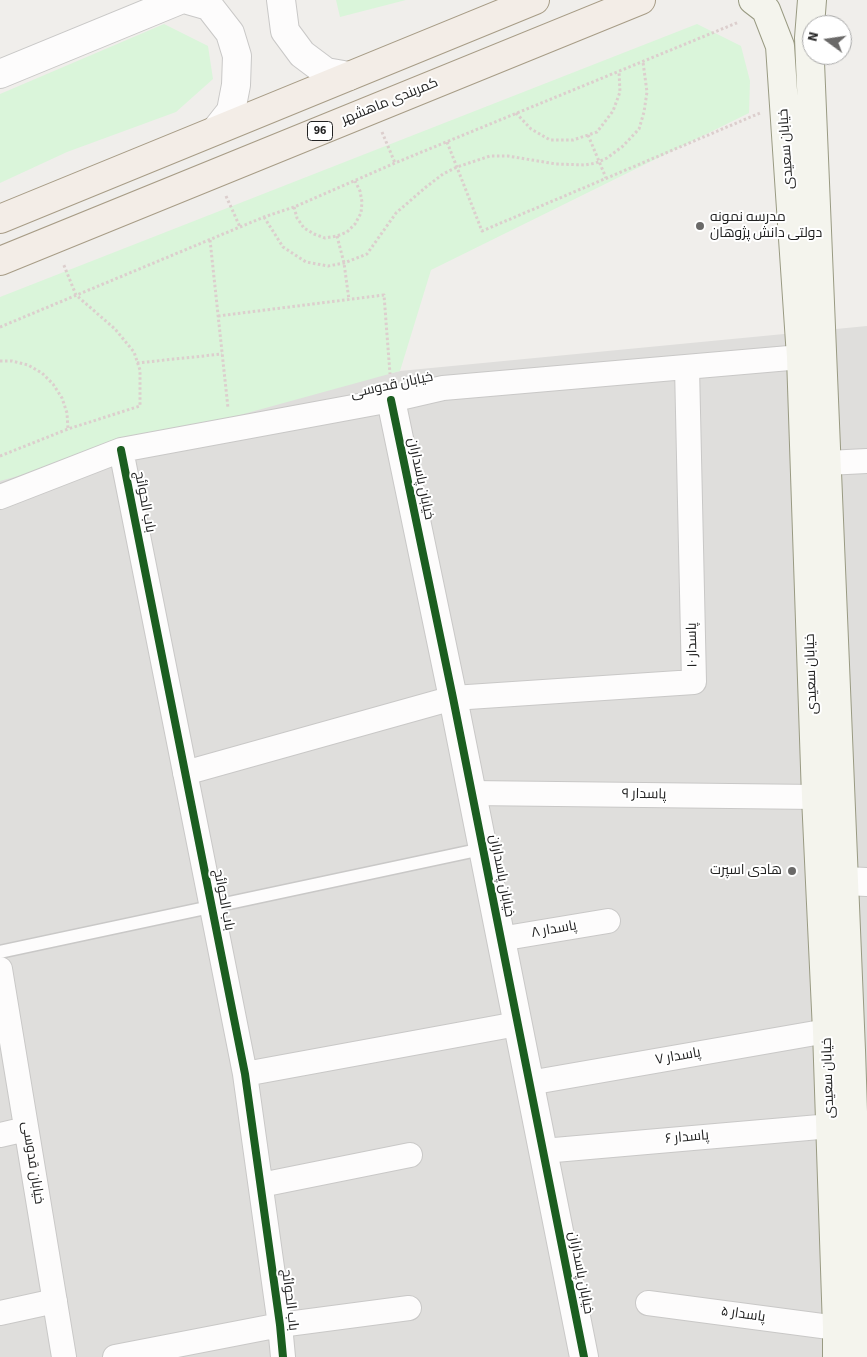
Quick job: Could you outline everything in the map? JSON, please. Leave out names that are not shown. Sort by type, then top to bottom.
[{"type":"main road","points":[[0,218],[536,0]]},
{"type":"main road","name":"کمربندی ماهشهر","points":[[0,261],[641,0]]},
{"type":"main road","name":"خیابان سعیدی","points":[[812,0],[809,38],[816,797],[831,1126],[860,1357]]},
{"type":"main road","name":"خیابان سعیدی","points":[[760,5],[780,46],[784,103],[812,356],[827,462],[856,882],[861,1182],[855,1328],[837,1357]]},
{"type":"street","points":[[0,74],[180,0]]},
{"type":"street","points":[[188,0],[209,6],[230,33],[237,56],[236,85],[231,111],[216,130]]},
{"type":"street","points":[[281,0],[285,31],[302,54],[326,72],[349,76]]},
{"type":"street","name":"خیابان قدوسی","points":[[0,498],[121,450],[391,400],[443,388],[812,356]]},
{"type":"street","name":"پاسدار ۱۰","points":[[453,698],[694,682],[687,367]]},
{"type":"street","name":"خیابان پاسداران","points":[[391,400],[453,698],[584,1357]]},
{"type":"street","name":"باب الحوائج","points":[[121,450],[245,1074],[283,1357]]},
{"type":"street","points":[[827,462],[867,461]]},
{"type":"street","points":[[185,773],[453,698]]},
{"type":"street","name":"پاسدار ۹","points":[[471,793],[816,797]]},
{"type":"street","name":"پاسدار ۸","points":[[500,939],[608,921]]},
{"type":"street","name":"خیابان قدوسی","points":[[0,969],[64,1357]]},
{"type":"street","points":[[245,1074],[518,1024]]},
{"type":"street","name":"پاسدار ۷","points":[[529,1083],[828,1030]]},
{"type":"street","name":"پاسدار ۶","points":[[543,1150],[831,1126]]},
{"type":"street","points":[[0,1135],[26,1129]]},
{"type":"street","points":[[261,1185],[410,1155]]},
{"type":"street","points":[[0,1313],[55,1302]]},
{"type":"street","name":"پاسدار ۵","points":[[648,1303],[855,1328]]},
{"type":"street","points":[[115,1357],[280,1325],[409,1308]]},
{"type":"lane","points":[[0,952],[482,849]]},
{"type":"path","points":[[0,327],[643,62],[760,5]]},
{"type":"path","points":[[264,218],[283,246],[306,262],[328,266],[344,263],[367,254],[396,213],[443,174],[457,167],[490,156],[508,156],[556,164],[585,165],[600,161],[624,146],[639,129],[647,92],[643,62]]},
{"type":"path","points":[[516,113],[531,129],[550,140],[573,140],[597,132],[613,111],[620,92],[619,71]]},
{"type":"path","points":[[447,142],[482,231],[784,103]]},
{"type":"path","points":[[373,109],[395,164]]},
{"type":"path","points":[[588,135],[606,178]]},
{"type":"path","points":[[216,174],[240,227]]},
{"type":"path","points":[[294,207],[297,218],[304,228],[314,234],[325,238],[347,232],[355,224],[361,213],[360,191],[355,181]]},
{"type":"path","points":[[337,236],[344,263],[349,300]]},
{"type":"path","points":[[0,456],[68,429],[140,406],[140,370],[134,352],[115,329],[76,295],[53,240]]},
{"type":"path","points":[[210,240],[230,430]]},
{"type":"path","points":[[218,316],[384,295],[391,400]]},
{"type":"path","points":[[138,362],[222,354]]},
{"type":"path","points":[[0,361],[12,361],[28,365],[42,373],[53,384],[62,398],[67,413],[68,429]]},
{"type":"shaded area","points":[[867,326],[867,1357],[0,1357],[0,463],[117,434],[400,371]]},
{"type":"green space","points":[[336,0],[406,0],[340,17]]},
{"type":"green space","points":[[164,24],[208,46],[213,79],[176,112],[67,152],[0,183],[0,94]]},
{"type":"green space","points":[[697,24],[741,46],[750,81],[749,113],[431,270],[400,371],[0,481],[0,297]]},
{"type":"cycle path","points":[[391,400],[453,698],[584,1357]]},
{"type":"cycle path","points":[[121,450],[245,1074],[283,1357]]},
{"type":"place","name":"مدرسه نمونه دولتی دانش پژوهان","points":[[700,226]]},
{"type":"place","name":"هادی اسپرت","points":[[792,871]]}]
